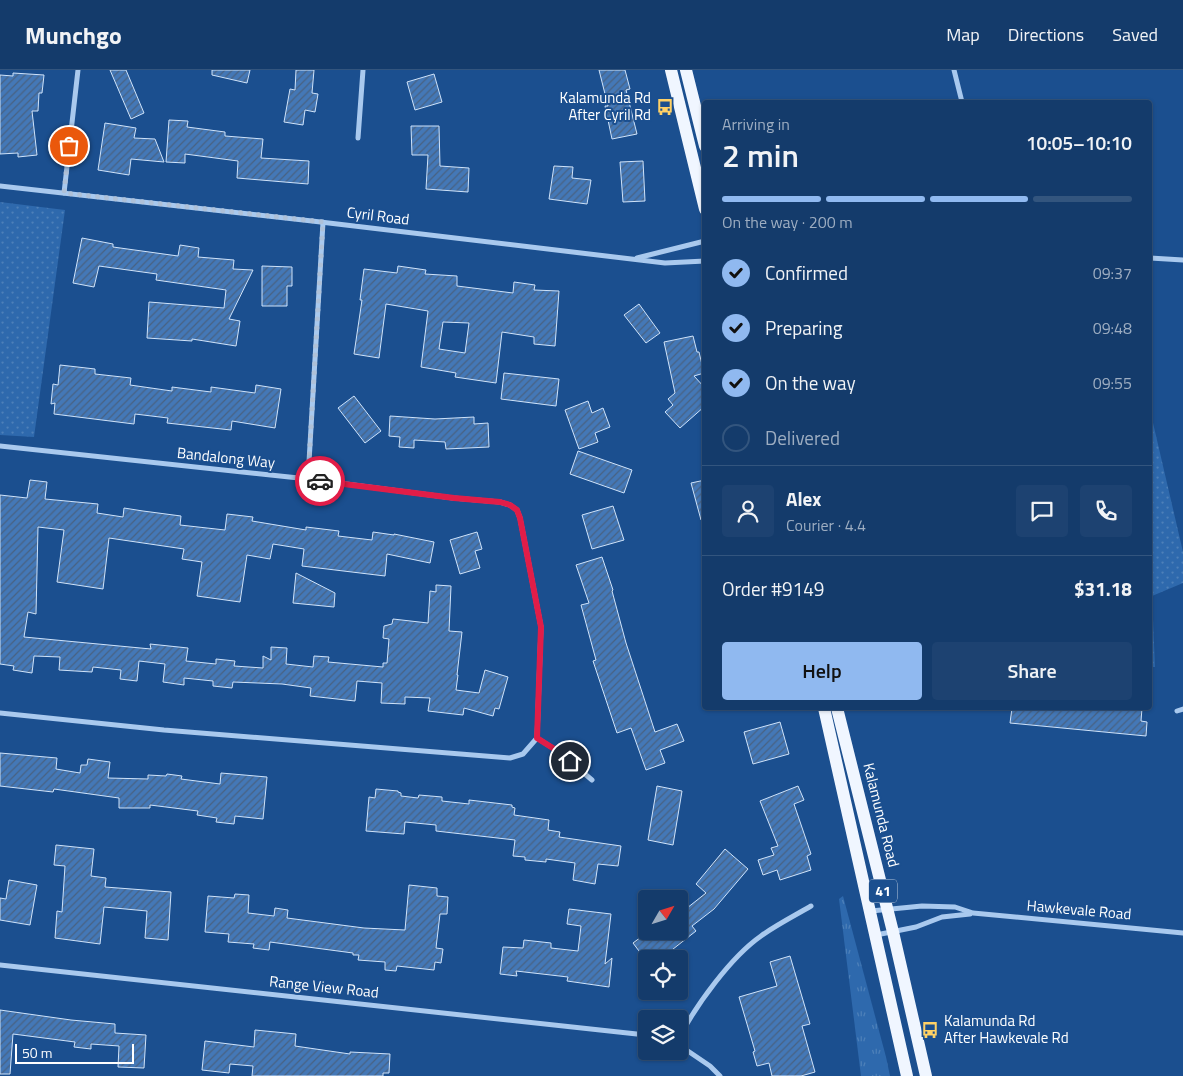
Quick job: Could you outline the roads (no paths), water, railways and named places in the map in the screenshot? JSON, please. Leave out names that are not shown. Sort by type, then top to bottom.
[{"type":"main road","points":[[671,70],[702,197]]},
{"type":"main road","points":[[686,70],[702,134]]},
{"type":"main road","name":"Kalamunda Road","points":[[824,710],[907,1076]]},
{"type":"main road","name":"Kalamunda Road","points":[[837,710],[893,932],[926,1076]]},
{"type":"street","points":[[64,193],[78,70]]},
{"type":"street","points":[[358,138],[362,70]]},
{"type":"street","points":[[954,70],[962,100]]},
{"type":"street","name":"Cyril Road","points":[[0,186],[666,263],[702,261]]},
{"type":"street","points":[[308,479],[323,222]]},
{"type":"street","name":"Cyril Road","points":[[634,258],[702,242]]},
{"type":"street","points":[[1152,258],[1183,260]]},
{"type":"street","name":"Bandalong Way","points":[[0,446],[308,479],[500,502],[510,505],[517,510],[520,518],[541,627],[537,738]]},
{"type":"street","points":[[0,713],[164,730],[510,758],[523,754],[537,738],[559,752],[592,780]]},
{"type":"street","points":[[688,1020],[710,988],[740,954],[760,936],[811,906]]},
{"type":"street","name":"Hawkevale Road","points":[[869,911],[922,906],[955,907],[973,913]]},
{"type":"street","name":"Hawkevale Road","points":[[875,935],[916,927],[942,917],[973,913],[1183,932]]},
{"type":"street","name":"Range View Road","points":[[0,965],[638,1034]]},
{"type":"street","points":[[688,1051],[710,1066],[720,1076]]},
{"type":"place","name":"Kalamunda Rd After Cyril Rd","points":[[665,107]]},
{"type":"place","name":"Kalamunda Rd After Hawkevale Rd","points":[[930,1030]]}]
